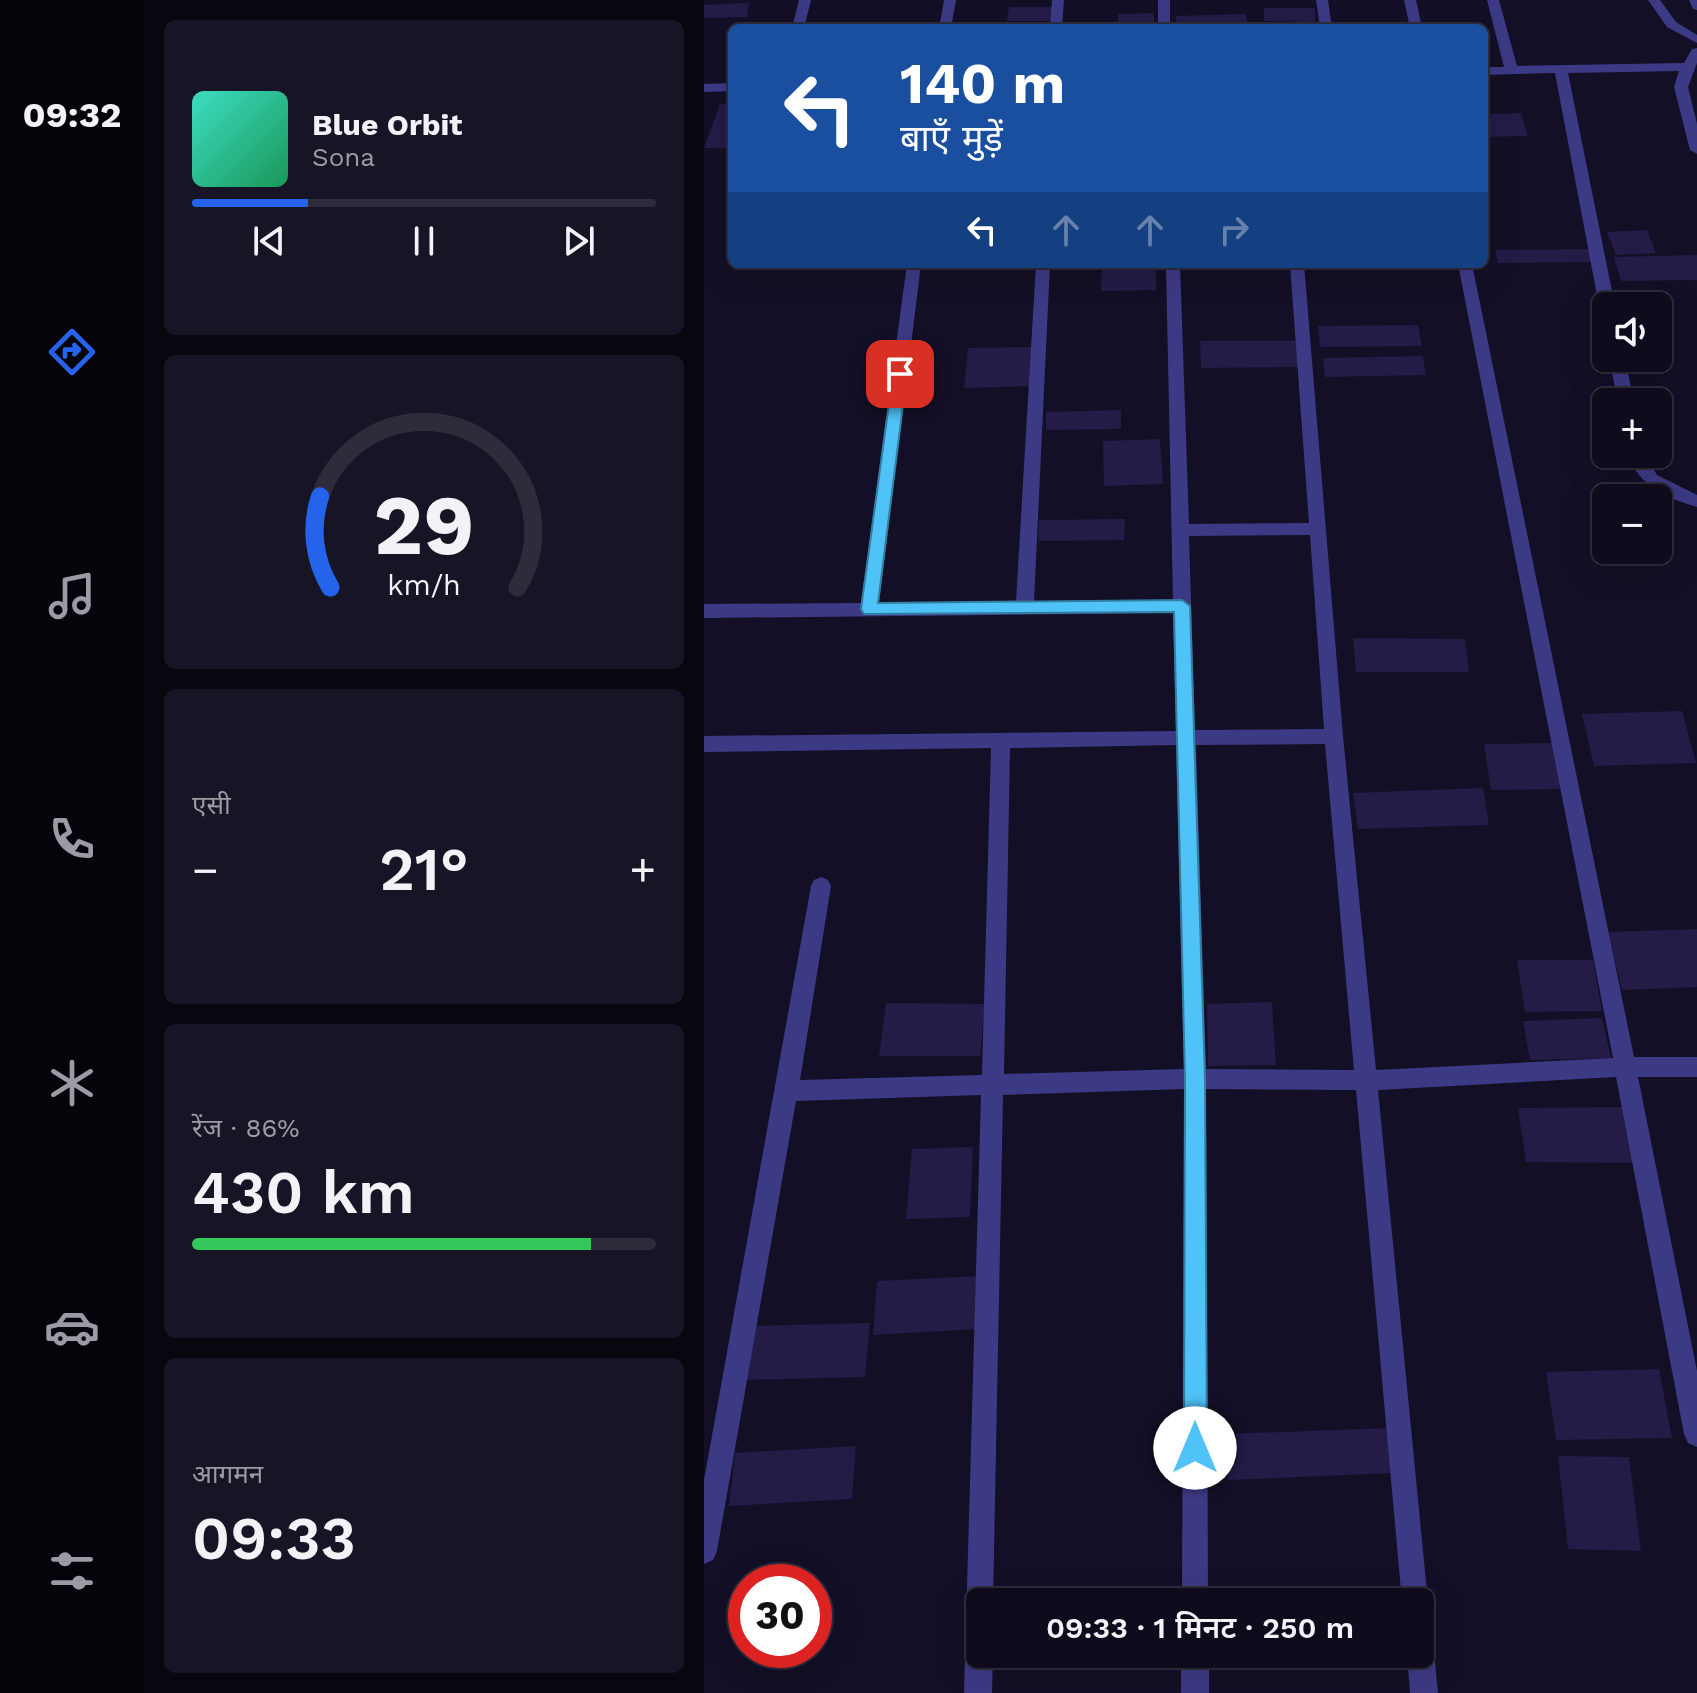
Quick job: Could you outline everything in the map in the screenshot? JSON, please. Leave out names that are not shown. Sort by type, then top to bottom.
[{"type":"street","points":[[799,24],[805,0]]},
{"type":"street","points":[[946,24],[950,0]]},
{"type":"street","points":[[1056,24],[1058,0]]},
{"type":"street","points":[[1164,0],[1164,24]]},
{"type":"street","points":[[1322,0],[1325,24]]},
{"type":"street","points":[[1410,0],[1415,24]]},
{"type":"street","points":[[1493,0],[1512,71]]},
{"type":"street","points":[[1654,0],[1664,19],[1685,35],[1697,39]]},
{"type":"street","points":[[1695,0],[1697,6]]},
{"type":"street","points":[[1697,52],[1681,87],[1697,150]]},
{"type":"street","points":[[1488,71],[1688,67]]},
{"type":"street","points":[[1561,69],[1604,292]]},
{"type":"street","points":[[704,88],[728,87]]},
{"type":"street","points":[[869,609],[913,268]]},
{"type":"street","points":[[1025,607],[1043,268]]},
{"type":"street","points":[[1173,268],[1195,1079],[1195,1588]]},
{"type":"street","points":[[1297,268],[1334,736],[1414,1588]]},
{"type":"street","points":[[1466,268],[1525,552],[1697,1434]]},
{"type":"street","points":[[1641,468],[1653,481],[1697,501]]},
{"type":"street","points":[[1180,530],[1318,529]]},
{"type":"street","points":[[704,611],[1182,606]]},
{"type":"street","points":[[704,744],[1334,736]]},
{"type":"street","points":[[980,1588],[1001,740]]},
{"type":"street","points":[[704,1551],[821,886]]},
{"type":"street","points":[[787,1091],[1195,1079],[1367,1079],[1624,1067],[1697,1067]]},
{"type":"street","points":[[978,1693],[979,1668]]},
{"type":"street","points":[[1195,1668],[1195,1693]]},
{"type":"street","points":[[1422,1668],[1424,1693]]},
{"type":"building","points":[[749,3],[747,17],[704,18],[704,5]]},
{"type":"building","points":[[1009,7],[1053,7],[1052,21],[1007,21]]},
{"type":"building","points":[[1264,8],[1315,8],[1315,22],[1264,21]]},
{"type":"building","points":[[1154,13],[1154,24],[1118,24],[1118,14]]},
{"type":"building","points":[[1246,14],[1248,24],[1177,24],[1176,16]]},
{"type":"building","points":[[720,104],[728,104],[728,148],[704,148]]},
{"type":"building","points":[[1521,113],[1528,136],[1488,137],[1488,114]]},
{"type":"building","points":[[1647,230],[1656,253],[1616,255],[1607,232]]},
{"type":"building","points":[[1596,249],[1599,262],[1498,263],[1495,250]]},
{"type":"building","points":[[1697,255],[1697,280],[1621,281],[1614,257]]},
{"type":"building","points":[[1156,268],[1156,290],[1101,291],[1102,269]]},
{"type":"building","points":[[1418,325],[1422,346],[1320,347],[1318,326]]},
{"type":"building","points":[[1200,341],[1301,341],[1303,367],[1201,368]]},
{"type":"building","points":[[1035,347],[1033,386],[964,388],[968,348]]},
{"type":"building","points":[[1423,356],[1426,375],[1325,377],[1323,358]]},
{"type":"building","points":[[1121,410],[1121,429],[1046,430],[1046,412]]},
{"type":"building","points":[[1160,439],[1163,484],[1104,486],[1103,441]]},
{"type":"building","points":[[1125,519],[1124,540],[1038,541],[1039,520]]},
{"type":"building","points":[[1353,638],[1465,639],[1469,672],[1356,672]]},
{"type":"building","points":[[1682,711],[1696,763],[1594,766],[1582,714]]},
{"type":"building","points":[[1553,743],[1562,789],[1491,790],[1484,744]]},
{"type":"building","points":[[1483,788],[1489,825],[1358,829],[1353,793]]},
{"type":"building","points":[[1697,929],[1697,987],[1622,990],[1608,932]]},
{"type":"building","points":[[1517,960],[1593,960],[1602,1011],[1525,1012]]},
{"type":"building","points":[[1272,1002],[1276,1065],[1208,1066],[1207,1004]]},
{"type":"building","points":[[886,1003],[985,1004],[980,1056],[879,1056]]},
{"type":"building","points":[[1602,1018],[1611,1058],[1530,1060],[1523,1021]]},
{"type":"building","points":[[1627,1107],[1637,1163],[1526,1162],[1518,1108]]},
{"type":"building","points":[[973,1147],[970,1217],[906,1219],[912,1149]]},
{"type":"building","points":[[980,1276],[978,1329],[873,1335],[877,1281]]},
{"type":"building","points":[[870,1323],[865,1377],[744,1380],[752,1326]]},
{"type":"building","points":[[1659,1369],[1672,1438],[1556,1440],[1546,1372]]},
{"type":"building","points":[[1389,1428],[1393,1473],[1228,1480],[1226,1434]]},
{"type":"building","points":[[856,1446],[852,1499],[729,1506],[735,1453]]},
{"type":"building","points":[[1558,1456],[1629,1457],[1641,1551],[1568,1549]]},
{"type":"route","points":[[900,374],[869,609],[1182,606],[1195,1079],[1195,1448]]}]
